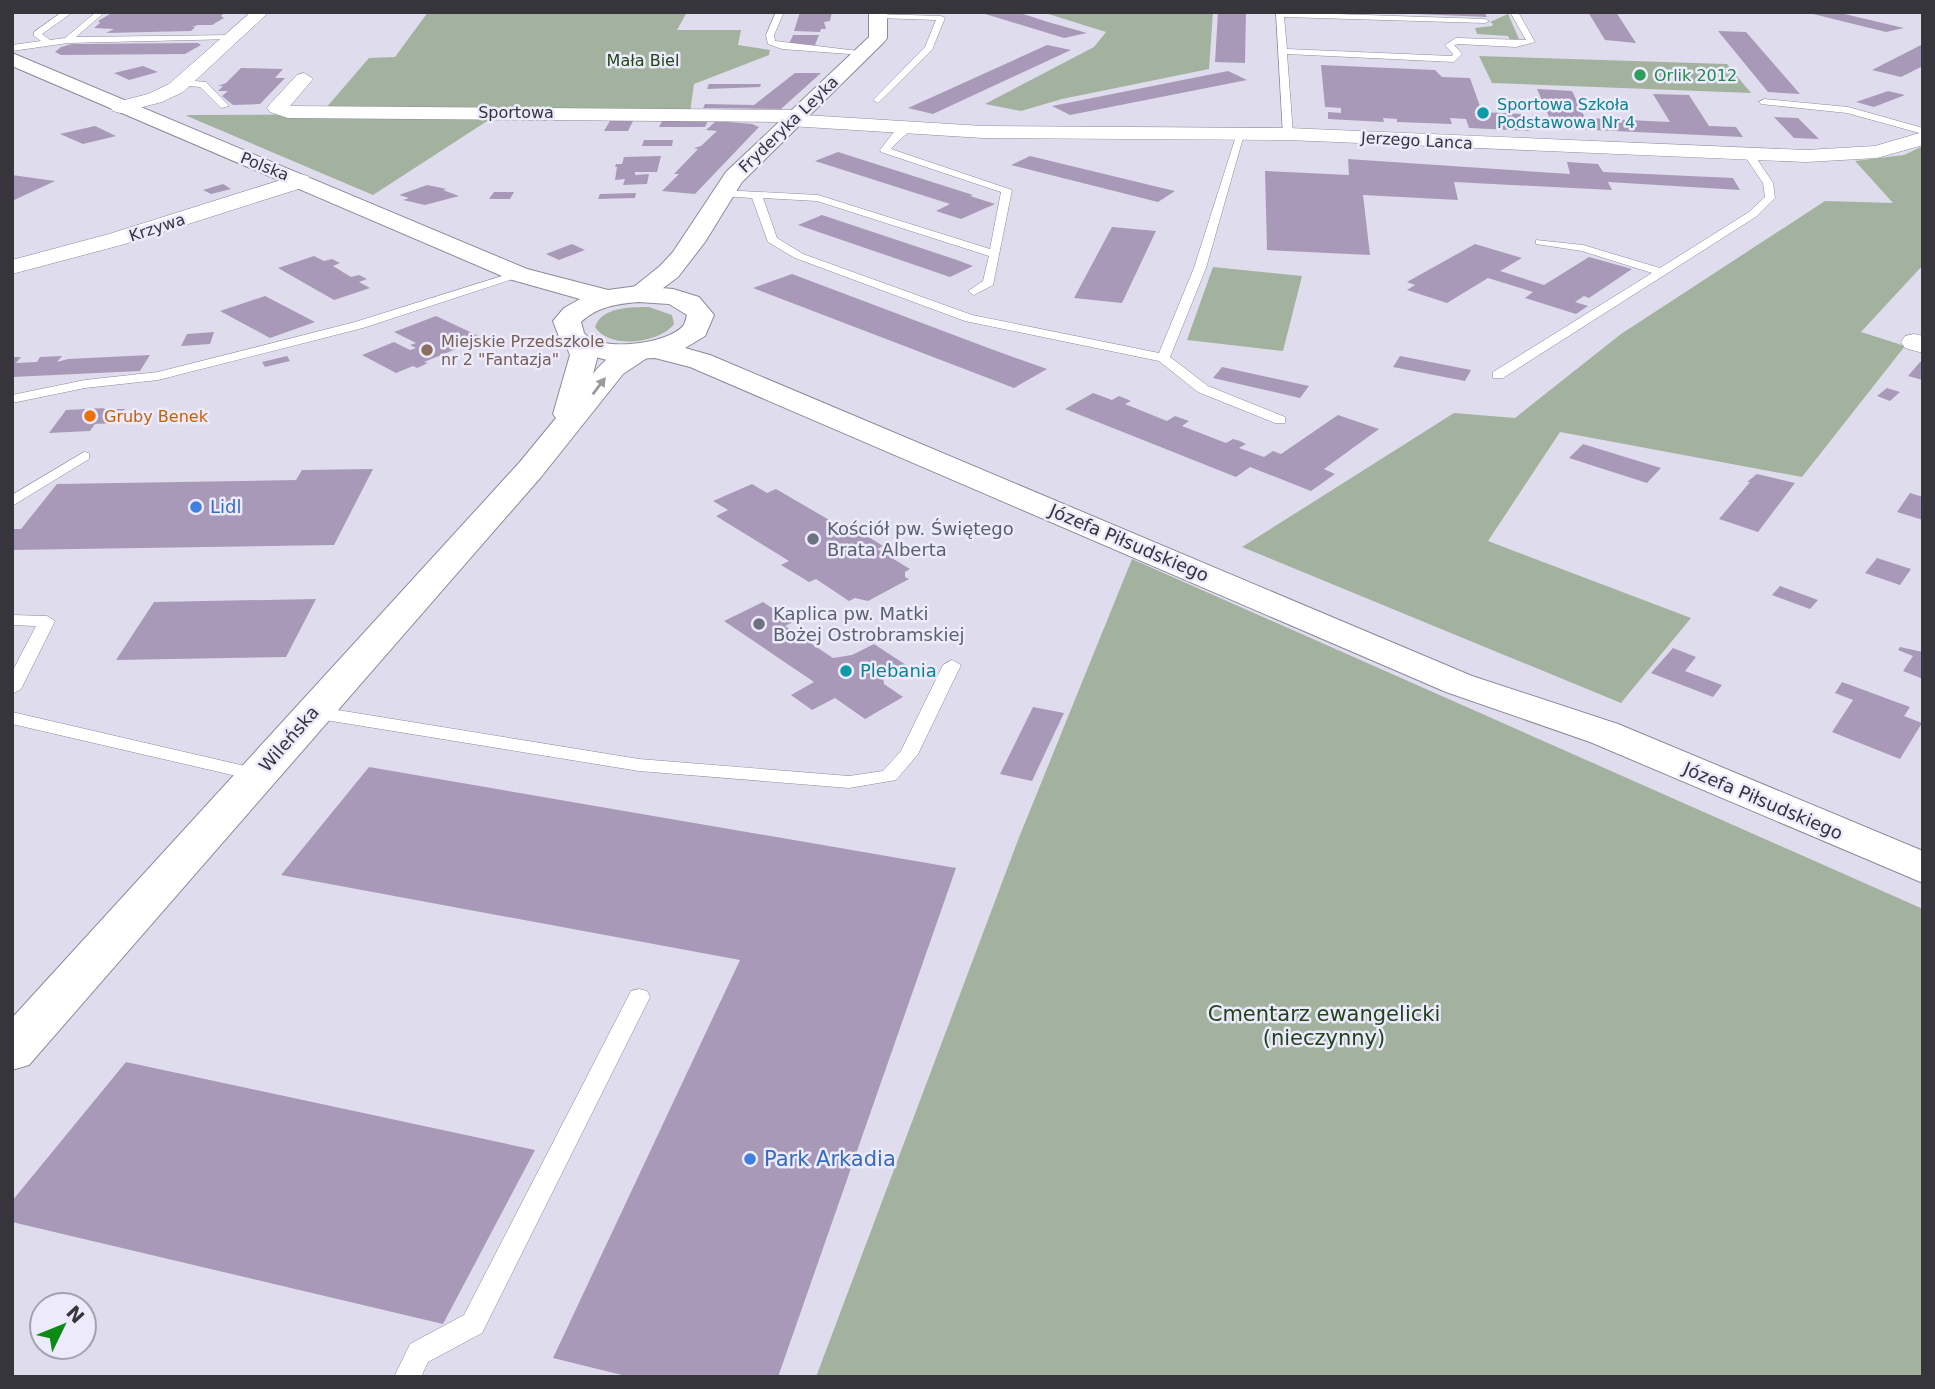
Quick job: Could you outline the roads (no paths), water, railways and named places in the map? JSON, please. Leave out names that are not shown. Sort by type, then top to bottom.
[{"type":"main road","name":"Fryderyka Leyka","points":[[638,294],[661,283],[695,241],[734,177],[878,38],[878,14]]},
{"type":"main road","name":"Polska","points":[[12,59],[518,274],[607,298]]},
{"type":"main road","name":"Fryderyka Leyka","points":[[691,318],[689,292],[697,266],[695,241]]},
{"type":"main road","name":"Polska","points":[[518,274],[555,297],[573,313]]},
{"type":"main road","points":[[638,294],[607,298],[573,313],[567,321],[565,331],[580,345],[605,351],[646,350],[683,340],[691,318]]},
{"type":"main road","name":"Józefa Piłsudskiego","points":[[638,294],[668,296],[722,352],[1478,668],[1604,733]]},
{"type":"main road","points":[[566,427],[572,392],[584,355],[580,345]]},
{"type":"main road","name":"Józefa Piłsudskiego","points":[[646,350],[700,361],[1459,684],[1604,733],[1923,868]]},
{"type":"main road","name":"Wileńska","points":[[12,1051],[401,616],[566,427],[613,368],[646,350]]},
{"type":"street","points":[[120,107],[155,98],[183,83],[261,12]]},
{"type":"street","name":"Sportowa","points":[[304,79],[277,108],[288,112],[795,116]]},
{"type":"street","name":"Jerzego Lanca","points":[[795,116],[908,128],[994,133],[1288,134],[1749,155],[1806,156],[1877,152],[1923,138]]},
{"type":"street","name":"Krzywa","points":[[12,267],[107,242],[300,181]]},
{"type":"lane","points":[[49,43],[37,34],[69,12]]},
{"type":"lane","points":[[68,40],[101,12]]},
{"type":"lane","points":[[780,12],[770,35],[771,42],[782,46],[863,52]]},
{"type":"lane","points":[[1282,51],[1454,59],[1458,54],[1449,45],[1456,41],[1517,44],[1531,42],[1514,12]]},
{"type":"lane","points":[[1288,134],[1280,13],[1485,22]]},
{"type":"lane","points":[[878,14],[941,18],[929,48],[878,100]]},
{"type":"lane","points":[[12,48],[68,40],[234,37]]},
{"type":"lane","points":[[183,83],[203,84],[224,106]]},
{"type":"lane","points":[[1764,102],[1849,110],[1923,131]]},
{"type":"lane","points":[[908,128],[896,135],[885,150],[1007,190],[989,283],[974,291]]},
{"type":"lane","points":[[1163,358],[1199,268],[1242,133]]},
{"type":"lane","points":[[1498,376],[1753,214],[1770,198],[1768,183],[1749,155]]},
{"type":"lane","points":[[722,194],[818,198],[995,254]]},
{"type":"lane","points":[[755,195],[772,240],[799,256],[969,318],[1163,358],[1182,378],[1216,397],[1280,421]]},
{"type":"lane","points":[[1539,243],[1583,248],[1662,272]]},
{"type":"lane","points":[[12,399],[85,384],[159,376],[346,328],[518,274]]},
{"type":"lane","points":[[12,502],[84,456]]},
{"type":"lane","points":[[12,620],[47,621],[12,689]]},
{"type":"lane","points":[[313,712],[639,765],[849,782],[889,776],[909,754],[952,665]]},
{"type":"lane","points":[[12,718],[258,775]]},
{"type":"lane","points":[[407,1377],[419,1353],[473,1324],[639,997]]},
{"type":"place","name":"Orlik 2012","points":[[1640,75]]},
{"type":"place","name":"Sportowa Szkoła Podstawowa Nr 4","points":[[1483,113]]},
{"type":"place","name":"Miejskie Przedszkole nr 2 \"Fantazja\"","points":[[427,350]]},
{"type":"place","name":"Gruby Benek","points":[[90,416]]},
{"type":"place","name":"Lidl","points":[[196,507]]},
{"type":"place","name":"Kościół pw. Świętego Brata Alberta","points":[[813,539]]},
{"type":"place","name":"Kaplica pw. Matki Bożej Ostrobramskiej","points":[[759,624]]},
{"type":"place","name":"Plebania","points":[[846,671]]},
{"type":"place","name":"Park Arkadia","points":[[750,1159]]},
{"type":"park label","name":"Mała Biel","points":[[643,60]]},
{"type":"park label","name":"Cmentarz ewangelicki (nieczynny)","points":[[1324,1026]]}]
